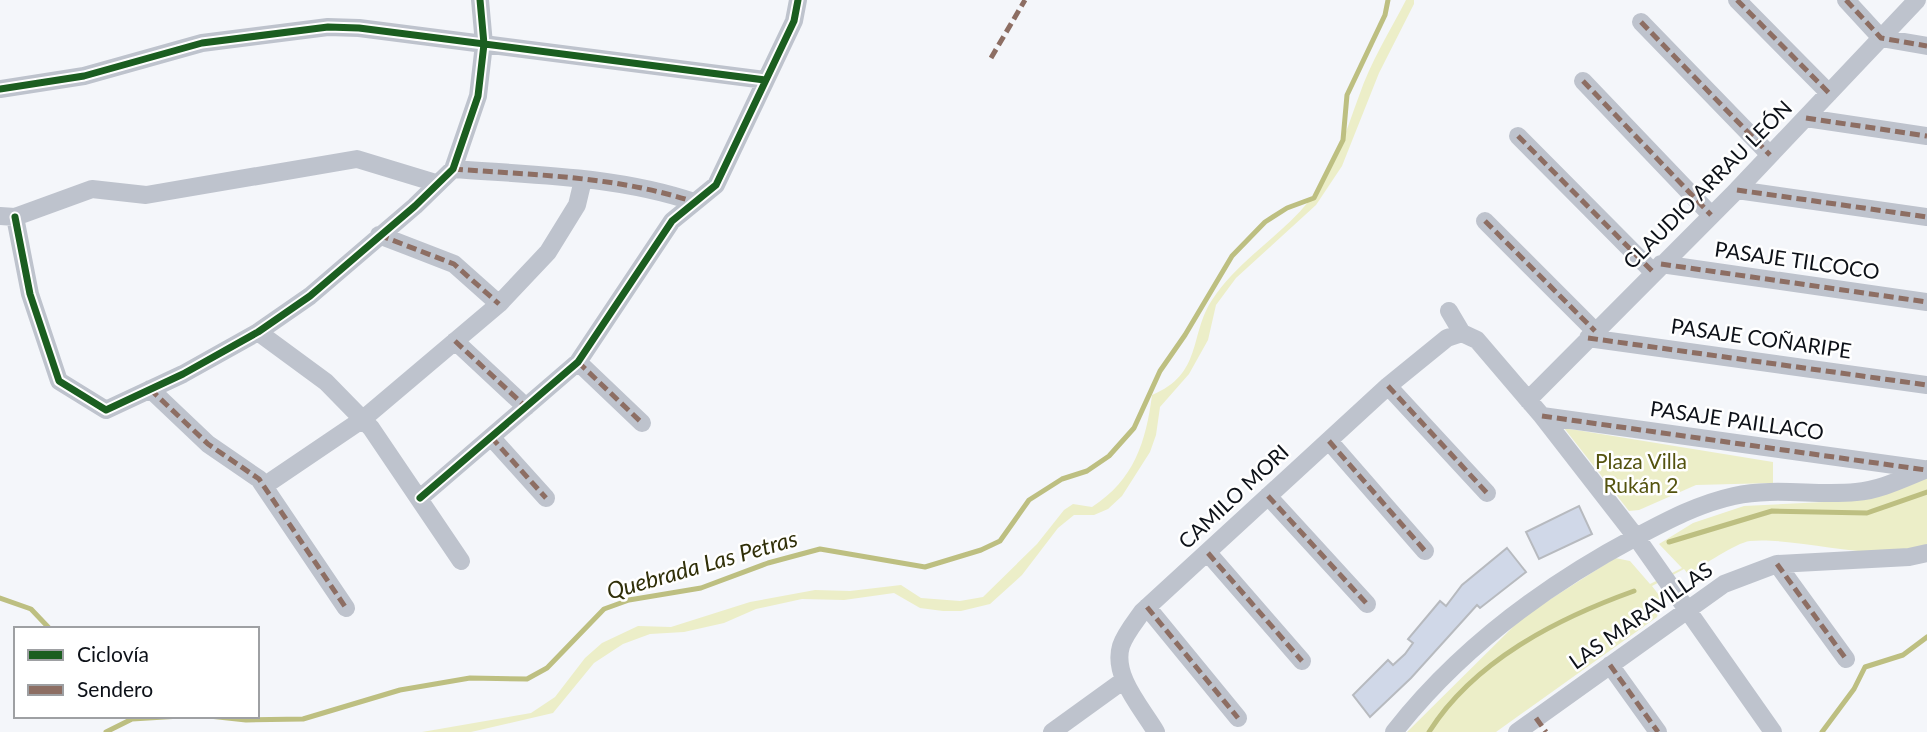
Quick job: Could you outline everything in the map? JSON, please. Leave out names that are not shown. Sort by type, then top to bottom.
[{"type":"street","points":[[436,183],[357,159],[146,195],[92,189],[8,216],[59,381],[106,410],[258,332],[310,296],[415,206],[453,169],[478,96],[484,44],[480,0]]},
{"type":"street","points":[[420,498],[578,362],[672,220],[716,185],[794,21],[799,0]]},
{"type":"street","points":[[1737,0],[1829,93]]},
{"type":"street","points":[[1846,0],[1881,38],[1927,46]]},
{"type":"street","name":"CLAUDIO ARRAU LEÓN","points":[[1528,400],[1737,190],[1917,0]]},
{"type":"street","points":[[1641,22],[1770,155]]},
{"type":"street","points":[[0,89],[84,76],[202,43],[328,27],[359,27],[765,80]]},
{"type":"street","name":"PASAJE TILCOCO","points":[[1583,81],[1711,215]]},
{"type":"street","points":[[1806,118],[1927,136]]},
{"type":"street","points":[[1518,136],[1657,268]]},
{"type":"street","points":[[453,169],[583,180],[663,191],[694,202]]},
{"type":"street","points":[[264,485],[363,419],[499,304],[548,252],[576,205],[583,180]]},
{"type":"street","points":[[1737,190],[1927,217]]},
{"type":"street","points":[[1485,221],[1591,335]]},
{"type":"street","points":[[379,235],[454,264],[499,304]]},
{"type":"street","name":"PASAJE TILCOCO","points":[[1657,268],[1927,302]]},
{"type":"street","points":[[1449,311],[1462,333],[1477,340],[1542,416],[1636,537],[1773,732]]},
{"type":"street","points":[[258,332],[326,382],[363,419],[461,561]]},
{"type":"street","name":"CAMILO MORI","points":[[1156,732],[1124,680],[1120,666],[1121,646],[1147,607],[1388,386],[1447,338],[1462,333]]},
{"type":"street","name":"PASAJE COÑARIPE","points":[[1591,335],[1927,385]]},
{"type":"street","points":[[455,341],[526,407]]},
{"type":"street","points":[[578,362],[642,423]]},
{"type":"street","points":[[1388,386],[1487,493]]},
{"type":"street","points":[[150,389],[208,444],[260,479],[346,608]]},
{"type":"street","name":"PASAJE PAILLACO","points":[[1542,416],[1926,469]]},
{"type":"street","points":[[491,437],[546,498]]},
{"type":"street","points":[[1329,441],[1425,551]]},
{"type":"street","points":[[1394,732],[1454,666],[1522,607],[1597,556],[1678,514],[1735,496],[1770,492],[1857,492],[1881,487],[1926,469]]},
{"type":"street","points":[[1268,496],[1367,604]]},
{"type":"street","points":[[1208,553],[1302,661]]},
{"type":"street","name":"LAS MARAVILLAS","points":[[1517,732],[1541,725],[1610,664],[1724,584],[1777,564],[1909,557],[1927,553]]},
{"type":"street","points":[[1777,564],[1846,659]]},
{"type":"street","points":[[1147,607],[1238,718]]},
{"type":"street","points":[[1610,664],[1658,732]]},
{"type":"street","points":[[1052,732],[1124,680]]},
{"type":"green space","points":[[1406,0],[1414,0],[1414,4],[1379,73],[1342,166],[1316,205],[1236,278],[1216,305],[1208,340],[1189,374],[1160,407],[1156,435],[1150,452],[1122,496],[1108,509],[1094,515],[1074,515],[1058,528],[1022,575],[990,604],[961,611],[943,611],[920,608],[894,593],[844,600],[802,599],[756,609],[724,623],[684,632],[650,634],[623,644],[594,663],[553,713],[471,732],[422,732],[531,713],[555,697],[585,658],[602,643],[638,626],[671,627],[750,602],[815,590],[850,591],[901,585],[921,598],[960,601],[983,597],[1037,544],[1064,510],[1073,504],[1092,507],[1118,485],[1128,472],[1146,429],[1152,395],[1180,376],[1187,365],[1212,300],[1234,273],[1298,214],[1326,176],[1369,71]]},
{"type":"green space","name":"Plaza Villa Rukán 2","points":[[1564,428],[1773,462],[1773,483],[1696,485],[1639,510],[1629,511]]},
{"type":"green space","points":[[1927,475],[1927,544],[1910,550],[1889,552],[1791,542],[1744,543],[1688,574],[1684,569],[1652,586],[1662,599],[1657,617],[1496,732],[1407,732],[1524,616],[1615,558],[1630,561],[1650,584],[1682,568],[1659,544],[1693,523],[1744,506],[1844,501]]},
{"type":"building","points":[[1579,506],[1592,534],[1539,559],[1526,532]]},
{"type":"building","points":[[1507,548],[1526,572],[1480,608],[1477,605],[1411,678],[1370,717],[1353,695],[1388,660],[1393,665],[1405,654],[1413,643],[1408,639],[1440,601],[1446,606],[1462,585]]},
{"type":"waterway","name":"Quebrada Las Petras","points":[[228,718],[303,719],[400,690],[470,678],[527,679],[547,668],[604,609],[629,600],[701,588],[768,563],[820,549],[925,567],[981,550],[1000,541],[1029,500],[1062,479],[1087,471],[1109,456],[1134,428],[1160,371],[1232,256],[1265,222],[1287,208],[1314,198],[1343,140],[1347,95],[1385,15],[1388,0]]},
{"type":"waterway","points":[[1669,542],[1772,511],[1867,513],[1927,492]]},
{"type":"waterway","points":[[1429,732],[1469,684],[1519,645],[1575,615],[1634,591]]},
{"type":"waterway","points":[[0,598],[31,609],[48,627]]},
{"type":"waterway","points":[[1822,732],[1854,689],[1865,667],[1903,655],[1927,637]]},
{"type":"waterway","points":[[106,732],[132,719],[148,718]]},
{"type":"marked path","points":[[991,58],[1025,0]]},
{"type":"marked path","points":[[1737,0],[1829,93]]},
{"type":"marked path","points":[[1846,0],[1881,38],[1927,46]]},
{"type":"marked path","points":[[1641,22],[1770,155]]},
{"type":"marked path","points":[[1583,81],[1711,215]]},
{"type":"marked path","points":[[1806,118],[1927,136]]},
{"type":"marked path","points":[[1518,136],[1653,272]]},
{"type":"marked path","points":[[453,169],[605,182],[665,193],[694,202]]},
{"type":"marked path","points":[[1737,190],[1927,217]]},
{"type":"marked path","points":[[1485,221],[1595,331]]},
{"type":"marked path","points":[[379,235],[454,264],[499,304]]},
{"type":"marked path","points":[[1661,264],[1927,302]]},
{"type":"marked path","points":[[1588,338],[1927,385]]},
{"type":"marked path","points":[[455,341],[526,407]]},
{"type":"marked path","points":[[578,362],[642,423]]},
{"type":"marked path","points":[[1388,386],[1487,493]]},
{"type":"marked path","points":[[150,389],[208,444],[259,479],[346,608]]},
{"type":"marked path","points":[[1542,416],[1926,470]]},
{"type":"marked path","points":[[491,437],[546,498]]},
{"type":"marked path","points":[[1329,441],[1425,551]]},
{"type":"marked path","points":[[1268,496],[1367,604]]},
{"type":"marked path","points":[[1208,553],[1302,661]]},
{"type":"marked path","points":[[1777,564],[1846,659]]},
{"type":"marked path","points":[[1147,607],[1238,718]]},
{"type":"marked path","points":[[1610,665],[1658,732]]},
{"type":"marked path","points":[[1536,718],[1546,732]]},
{"type":"cycle path","points":[[15,217],[30,294],[59,381],[106,410],[183,374],[258,332],[310,296],[415,206],[453,169],[478,96],[484,44],[480,0]]},
{"type":"cycle path","points":[[420,498],[578,362],[672,221],[716,185],[794,21],[798,0]]},
{"type":"cycle path","points":[[0,89],[84,76],[202,43],[328,27],[359,28],[765,80]]}]
